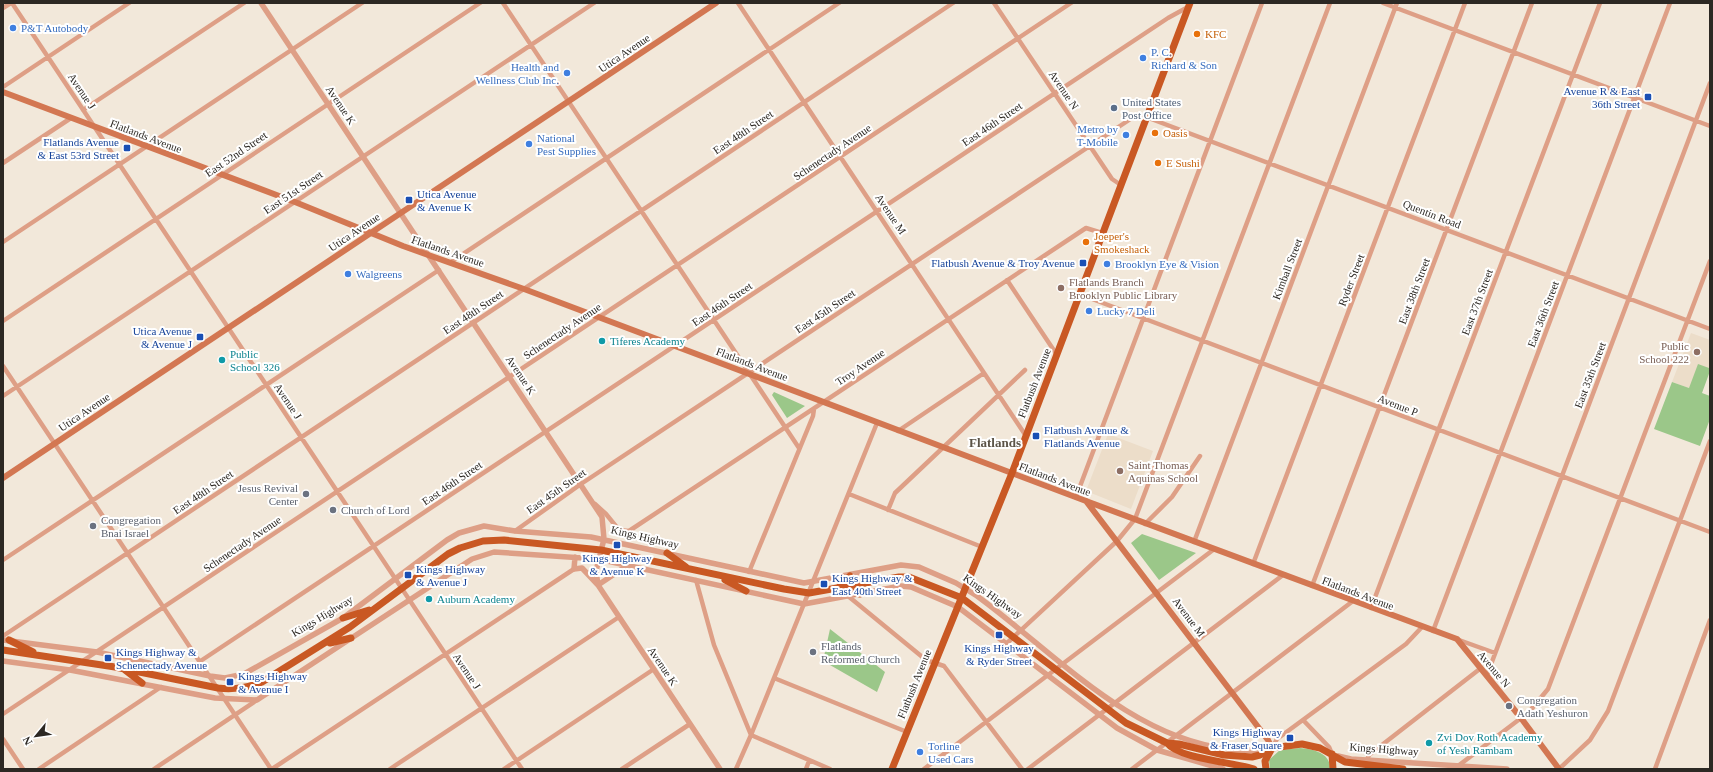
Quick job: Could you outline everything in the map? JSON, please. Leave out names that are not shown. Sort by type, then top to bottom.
[{"type":"main road","name":"Utica Avenue","points":[[3,478],[716,3]]},
{"type":"main road","name":"Flatbush Avenue","points":[[892,769],[1012,473],[1189,5]]},
{"type":"main road","name":"Flatlands Avenue","points":[[3,92],[295,202],[429,255],[749,373],[1213,550],[1457,639]]},
{"type":"main road","name":"Avenue M","points":[[1086,501],[1233,692],[1268,740],[1272,748]]},
{"type":"main road","name":"Kings Highway","points":[[3,650],[124,669],[231,690],[250,687],[262,682],[324,644],[448,554],[460,548],[483,541],[504,540],[601,550],[718,576],[809,593],[899,576],[909,577],[962,598],[1014,636],[1126,723],[1167,743],[1179,744],[1208,752],[1242,757],[1256,756],[1272,748],[1302,744],[1320,748],[1345,762],[1403,769]]},
{"type":"main road","points":[[667,553],[687,568]]},
{"type":"main road","points":[[718,576],[746,591]]},
{"type":"main road","points":[[850,576],[838,588],[860,594]]},
{"type":"main road","points":[[343,618],[375,608]]},
{"type":"main road","points":[[324,644],[351,638]]},
{"type":"main road","points":[[5,639],[38,655]]},
{"type":"main road","name":"Avenue N","points":[[1457,639],[1521,718],[1559,769]]},
{"type":"main road","points":[[124,669],[142,684]]},
{"type":"main road","name":"Kings Highway","points":[[1167,743],[1171,748],[1192,755],[1243,765],[1254,769]]},
{"type":"main road","points":[[1266,769],[1266,758],[1272,748]]},
{"type":"main road","points":[[1332,754],[1333,769]]},
{"type":"street","points":[[3,8],[12,3]]},
{"type":"street","name":"Avenue J","points":[[12,3],[522,769]]},
{"type":"street","points":[[3,87],[130,3]]},
{"type":"street","points":[[83,110],[244,3]]},
{"type":"street","name":"Avenue K","points":[[261,3],[594,503],[602,517],[604,539],[598,559],[595,578],[598,585],[720,769]]},
{"type":"street","points":[[3,242],[362,3]]},
{"type":"street","name":"East 52nd Street","points":[[3,321],[480,3]]},
{"type":"street","points":[[503,3],[799,448]]},
{"type":"street","name":"East 51st Street","points":[[3,396],[594,3]]},
{"type":"street","name":"Avenue M","points":[[738,3],[1026,436]]},
{"type":"street","points":[[451,262],[839,3]]},
{"type":"street","name":"East 48th Street","points":[[5,639],[128,553],[953,3]]},
{"type":"street","name":"Avenue N","points":[[994,3],[1112,179],[1121,185]]},
{"type":"street","name":"Schenectady Avenue","points":[[3,714],[1071,3]]},
{"type":"street","points":[[1076,497],[1262,3]]},
{"type":"street","points":[[1006,644],[1117,541],[1135,519],[1330,3]]},
{"type":"street","points":[[1383,3],[1396,5],[1455,30],[1710,126]]},
{"type":"street","name":"Ryder Street","points":[[1253,564],[1465,3]]},
{"type":"street","name":"East 38th Street","points":[[1312,586],[1532,3]]},
{"type":"street","name":"East 37th Street","points":[[1371,608],[1600,3]]},
{"type":"street","name":"East 36th Street","points":[[1433,630],[1670,3]]},
{"type":"street","name":"East 46th Street","points":[[187,670],[1189,5]]},
{"type":"street","name":"Kimball Street","points":[[1194,542],[1396,5]]},
{"type":"street","name":"East 35th Street","points":[[1487,675],[1710,83]]},
{"type":"street","name":"East 45th Street","points":[[515,531],[581,484],[1138,114],[1147,117]]},
{"type":"street","name":"Quentin Road","points":[[1147,117],[1710,329]]},
{"type":"street","points":[[3,163],[71,118]]},
{"type":"street","name":"Troy Avenue","points":[[594,503],[606,514],[619,530],[629,531],[1086,228],[1102,233]]},
{"type":"street","points":[[1456,767],[1537,705],[1548,689],[1710,261]]},
{"type":"street","points":[[3,560],[438,270]]},
{"type":"street","points":[[1007,280],[1057,355]]},
{"type":"street","name":"Avenue P","points":[[1080,294],[1710,532]]},
{"type":"street","points":[[3,366],[271,769],[574,569],[582,568],[598,585],[628,565]]},
{"type":"street","points":[[888,510],[895,493],[1025,370]]},
{"type":"street","points":[[898,431],[984,373]]},
{"type":"street","points":[[749,572],[813,416],[814,409]]},
{"type":"street","points":[[736,769],[850,494],[877,423]]},
{"type":"street","points":[[1559,769],[1590,740],[1608,711],[1710,441]]},
{"type":"street","points":[[1145,524],[1172,497],[1200,456]]},
{"type":"street","points":[[850,494],[982,548]]},
{"type":"street","name":"Kings Highway","points":[[5,639],[97,652],[210,676],[225,678],[244,674],[343,618],[459,533],[484,526],[515,531],[604,539],[804,583],[813,583],[901,565],[919,567],[966,588],[1022,629],[1114,703],[1144,722],[1176,736],[1198,743],[1222,748],[1256,751],[1272,748]]},
{"type":"street","points":[[924,769],[1213,550]]},
{"type":"street","points":[[154,769],[456,568],[472,559],[494,552],[598,559],[804,604],[902,586],[911,587],[958,607],[1046,676],[1100,714],[1117,728],[1157,750],[1223,769]]},
{"type":"street","points":[[574,569],[575,557]]},
{"type":"street","points":[[1028,769],[1283,575]]},
{"type":"street","points":[[696,580],[714,645],[751,735],[830,769]]},
{"type":"street","points":[[848,596],[926,660],[944,666],[1022,769]]},
{"type":"street","points":[[1132,769],[1353,601]]},
{"type":"street","points":[[390,769],[619,617]]},
{"type":"street","points":[[1655,769],[1710,620]]},
{"type":"street","points":[[1272,748],[1277,739],[1304,721],[1406,644],[1422,627]]},
{"type":"street","name":"Flatlands Avenue","points":[[1457,639],[1495,653]]},
{"type":"street","points":[[3,661],[70,670],[225,699],[257,700]]},
{"type":"street","points":[[1367,760],[1374,752],[1481,668]]},
{"type":"street","points":[[504,769],[654,669]]},
{"type":"street","points":[[774,678],[907,732]]},
{"type":"street","points":[[39,769],[161,687]]},
{"type":"street","points":[[1304,721],[1329,747],[1332,754]]},
{"type":"street","points":[[622,769],[690,724]]},
{"type":"street","points":[[3,739],[23,769]]},
{"type":"street","name":"Kings Highway","points":[[1332,754],[1351,759],[1456,767],[1507,769]]},
{"type":"street","points":[[806,769],[809,761]]},
{"type":"street","points":[[1233,769],[1243,765]]},
{"type":"shaded area","name":"Public School 222","points":[[1691,333],[1710,340],[1710,371],[1709,368],[1689,388],[1672,382]]},
{"type":"shaded area","name":"Saint Thomas Aquinas School","points":[[1108,434],[1153,451],[1131,509],[1086,491]]},
{"type":"green space","points":[[1698,364],[1709,368],[1710,371],[1702,393],[1710,396],[1710,419],[1700,446],[1654,429],[1672,382],[1689,388]]},
{"type":"green space","points":[[774,392],[805,406],[787,418],[772,395]]},
{"type":"green space","points":[[1142,534],[1196,553],[1159,580],[1131,543]]},
{"type":"green space","points":[[830,629],[885,672],[877,692],[823,661]]},
{"type":"green space","points":[[1300,748],[1310,749],[1320,753],[1328,759],[1330,769],[1270,769],[1269,760],[1280,750]]},
{"type":"place","name":"P&T Autobody","points":[[13,28]]},
{"type":"place","name":"KFC","points":[[1197,34]]},
{"type":"place","name":"P. C. Richard & Son","points":[[1143,58]]},
{"type":"place","name":"Health and Wellness Club Inc.","points":[[567,73]]},
{"type":"place","name":"Avenue R & East 36th Street","points":[[1648,97]]},
{"type":"place","name":"United States Post Office","points":[[1114,108]]},
{"type":"place","name":"Oasis","points":[[1155,133]]},
{"type":"place","name":"Metro by T-Mobile","points":[[1126,135]]},
{"type":"place","name":"National Pest Supplies","points":[[529,144]]},
{"type":"place","name":"Flatlands Avenue & East 53rd Street","points":[[127,148]]},
{"type":"place","name":"E Sushi","points":[[1158,163]]},
{"type":"place","name":"Utica Avenue & Avenue K","points":[[409,200]]},
{"type":"place","name":"Joeper's Smokeshack","points":[[1086,242]]},
{"type":"place","name":"Flatbush Avenue & Troy Avenue","points":[[1083,263]]},
{"type":"place","name":"Brooklyn Eye & Vision","points":[[1107,264]]},
{"type":"place","name":"Walgreens","points":[[348,274]]},
{"type":"place","name":"Flatlands Branch Brooklyn Public Library","points":[[1061,288]]},
{"type":"place","name":"Lucky 7 Deli","points":[[1089,311]]},
{"type":"place","name":"Utica Avenue & Avenue J","points":[[200,337]]},
{"type":"place","name":"Tiferes Academy","points":[[602,341]]},
{"type":"place","name":"Public School 222","points":[[1697,352]]},
{"type":"place","name":"Public School 326","points":[[222,360]]},
{"type":"place","name":"Flatbush Avenue & Flatlands Avenue","points":[[1036,436]]},
{"type":"place","name":"Saint Thomas Aquinas School","points":[[1120,471]]},
{"type":"place","name":"Jesus Revival Center","points":[[306,494]]},
{"type":"place","name":"Church of Lord","points":[[333,510]]},
{"type":"place","name":"Congregation Bnai Israel","points":[[93,526]]},
{"type":"place","name":"Kings Highway & Avenue K","points":[[617,545]]},
{"type":"place","name":"Kings Highway & Avenue J","points":[[408,575]]},
{"type":"place","name":"Kings Highway & East 40th Street","points":[[824,584]]},
{"type":"place","name":"Auburn Academy","points":[[429,599]]},
{"type":"place","name":"Kings Highway & Ryder Street","points":[[999,635]]},
{"type":"place","name":"Flatlands Reformed Church","points":[[813,652]]},
{"type":"place","name":"Kings Highway & Schenectady Avenue","points":[[108,658]]},
{"type":"place","name":"Kings Highway & Avenue I","points":[[230,682]]},
{"type":"place","name":"Congregation Adath Yeshuron","points":[[1509,706]]},
{"type":"place","name":"Kings Highway & Fraser Square","points":[[1290,738]]},
{"type":"place","name":"Zvi Dov Roth Academy of Yesh Rambam","points":[[1429,743]]},
{"type":"place","name":"Torline Used Cars","points":[[920,752]]},
{"type":"district","name":"Flatlands","points":[[995,442]]}]
